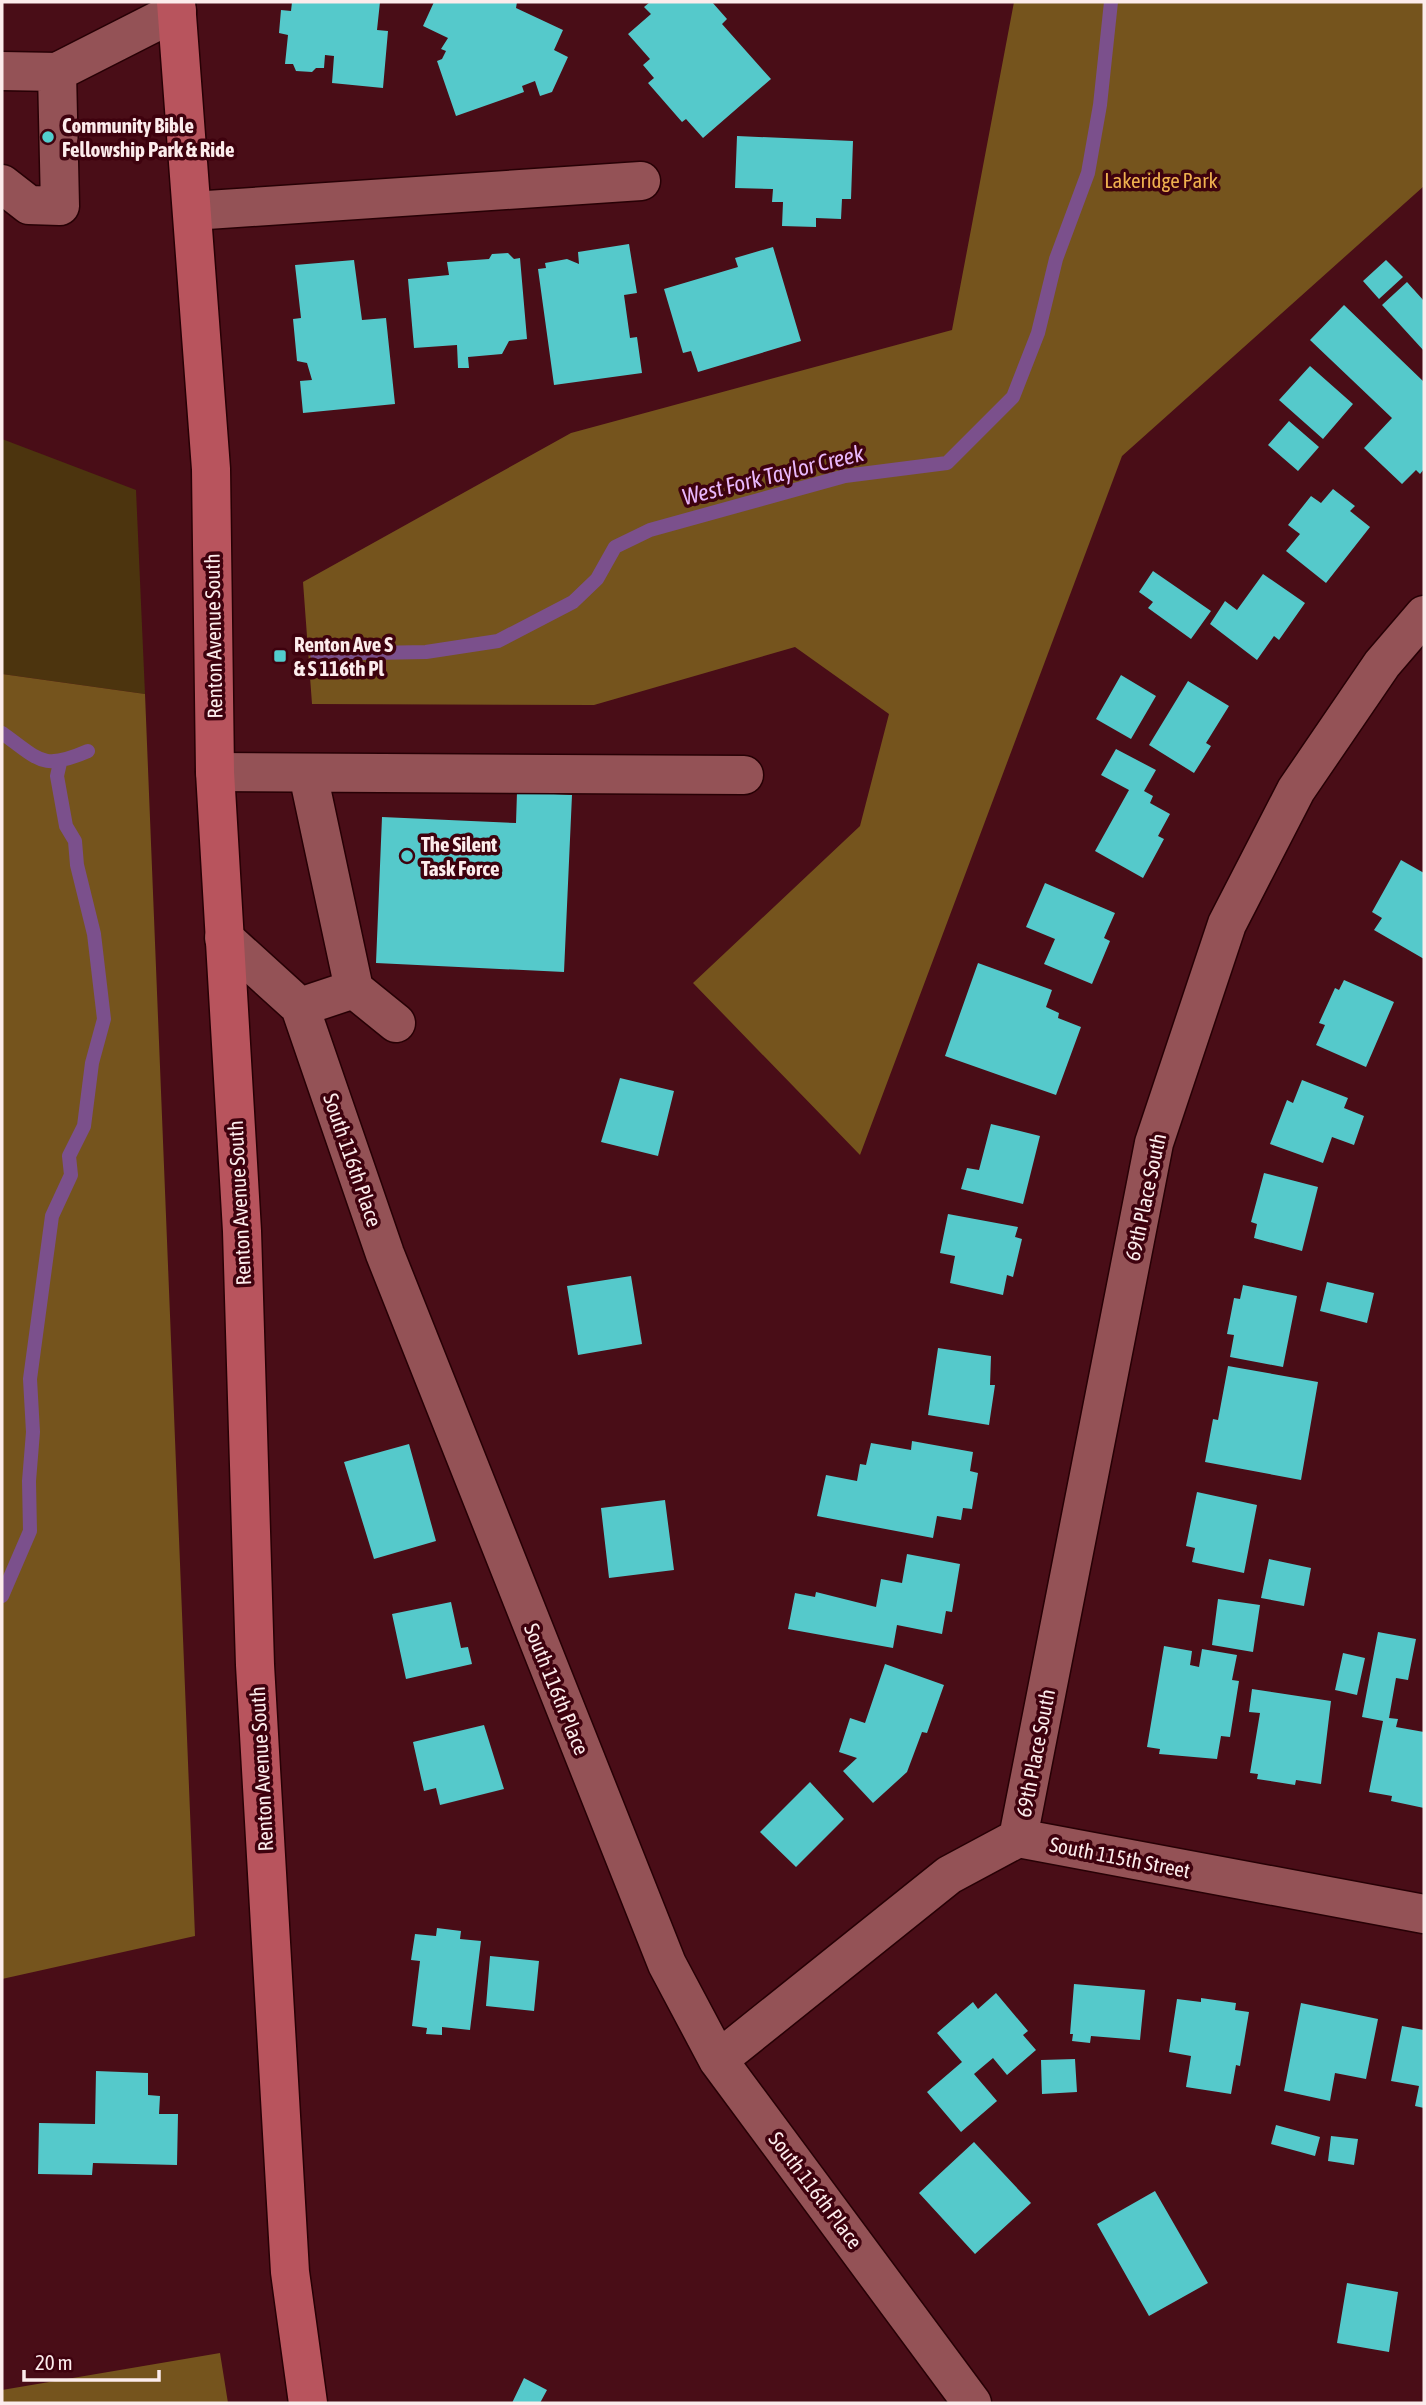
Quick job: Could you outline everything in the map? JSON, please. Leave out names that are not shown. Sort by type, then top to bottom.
[{"type":"main road","name":"Renton Avenue South","points":[[176,6],[211,469],[215,772],[242,1231],[254,1665],[290,2272],[308,2403]]},
{"type":"street","points":[[2,71],[57,72],[176,6]]},
{"type":"street","points":[[2,184],[29,205],[60,206],[57,72]]},
{"type":"street","points":[[192,211],[641,181]]},
{"type":"street","name":"69th Place South","points":[[1018,1838],[1154,1143],[1227,924],[1296,790],[1382,664],[1424,615]]},
{"type":"street","points":[[215,772],[744,775]]},
{"type":"street","points":[[308,774],[354,989],[396,1023]]},
{"type":"street","name":"South 116th Place","points":[[224,938],[300,1007],[385,1254],[667,1964],[718,2060],[955,2395]]},
{"type":"street","points":[[300,1007],[354,989]]},
{"type":"street","points":[[718,2060],[950,1875],[1018,1838]]},
{"type":"street","name":"South 115th Street","points":[[1018,1838],[1424,1914]]},
{"type":"shaded area","points":[[2,439],[136,490],[145,694],[2,674]]},
{"type":"green space","name":"Lakeridge Park","points":[[1014,2],[1424,2],[1424,186],[1122,456],[860,1155],[693,983],[860,826],[889,714],[795,647],[594,705],[312,704],[303,582],[571,433],[952,330]]},
{"type":"green space","points":[[2,674],[145,694],[195,1936],[2,1979]]},
{"type":"green space","points":[[220,2353],[228,2403],[2,2403],[2,2390]]},
{"type":"building","points":[[292,2],[380,2],[377,30],[388,31],[383,88],[332,83],[334,56],[325,55],[324,68],[316,68],[312,72],[296,71],[293,64],[285,64],[288,35],[279,33],[281,10],[291,11]]},
{"type":"building","points":[[434,2],[517,2],[516,8],[563,30],[554,50],[568,57],[552,92],[540,96],[535,81],[522,86],[524,92],[456,116],[437,61],[442,59],[446,51],[441,49],[448,38],[423,26]]},
{"type":"building","points":[[650,2],[712,2],[727,19],[722,24],[771,79],[703,138],[686,119],[682,122],[648,83],[654,78],[643,65],[650,59],[628,34],[651,14],[644,7]]},
{"type":"building","points":[[737,136],[853,141],[851,199],[842,199],[841,219],[816,218],[816,227],[782,226],[783,202],[772,202],[773,189],[735,188]]},
{"type":"building","points":[[629,244],[637,293],[624,295],[630,338],[637,337],[642,373],[554,385],[538,269],[546,268],[545,263],[567,259],[579,264],[578,252]]},
{"type":"building","points":[[773,247],[801,341],[698,372],[691,351],[683,353],[664,289],[738,267],[735,258]]},
{"type":"building","points":[[508,253],[514,259],[520,258],[527,339],[509,341],[502,354],[468,357],[469,368],[458,368],[457,345],[414,348],[408,279],[449,275],[447,262],[489,259],[492,254]]},
{"type":"building","points":[[354,260],[362,320],[386,318],[395,404],[303,413],[300,381],[312,380],[307,363],[297,361],[293,319],[301,318],[295,265]]},
{"type":"building","points":[[1386,260],[1403,277],[1379,299],[1363,281]]},
{"type":"building","points":[[1407,282],[1424,301],[1424,351],[1382,305]]},
{"type":"building","points":[[1344,305],[1424,382],[1424,469],[1420,474],[1416,470],[1402,484],[1364,448],[1392,418],[1310,340]]},
{"type":"building","points":[[1310,366],[1353,404],[1323,439],[1279,400]]},
{"type":"building","points":[[1289,421],[1319,447],[1298,471],[1268,445]]},
{"type":"building","points":[[1333,489],[1355,506],[1350,511],[1370,527],[1326,583],[1286,551],[1300,534],[1288,525],[1311,496],[1321,503]]},
{"type":"building","points":[[1153,571],[1211,611],[1191,639],[1148,608],[1153,602],[1139,592]]},
{"type":"building","points":[[1263,574],[1305,603],[1279,640],[1274,636],[1257,660],[1210,624],[1225,601],[1237,610]]},
{"type":"building","points":[[1121,675],[1156,696],[1131,739],[1096,719]]},
{"type":"building","points":[[1188,681],[1229,706],[1206,743],[1211,746],[1194,773],[1149,745]]},
{"type":"building","points":[[1116,749],[1156,770],[1144,791],[1153,796],[1150,803],[1170,814],[1158,836],[1164,839],[1143,878],[1095,851],[1129,790],[1101,775]]},
{"type":"building","points":[[517,792],[572,795],[564,972],[376,963],[382,817],[516,823]]},
{"type":"building","points":[[1401,860],[1424,873],[1424,959],[1374,930],[1382,918],[1372,912]]},
{"type":"building","points":[[1045,883],[1115,913],[1104,938],[1110,941],[1092,984],[1044,964],[1055,939],[1026,927]]},
{"type":"building","points":[[978,963],[1052,990],[1046,1007],[1059,1013],[1058,1018],[1081,1027],[1056,1095],[945,1056]]},
{"type":"building","points":[[1344,980],[1394,1002],[1366,1067],[1316,1045],[1325,1025],[1319,1023],[1335,988],[1339,990]]},
{"type":"building","points":[[620,1078],[674,1091],[658,1156],[601,1142]]},
{"type":"building","points":[[1302,1080],[1348,1098],[1344,1108],[1364,1116],[1354,1145],[1332,1137],[1323,1163],[1270,1144],[1287,1100],[1293,1103]]},
{"type":"building","points":[[991,1124],[1040,1136],[1023,1204],[961,1189],[967,1168],[979,1170]]},
{"type":"building","points":[[1264,1173],[1318,1187],[1302,1251],[1254,1238],[1257,1224],[1251,1222]]},
{"type":"building","points":[[948,1214],[1018,1227],[1015,1237],[1022,1239],[1013,1277],[1007,1275],[1003,1295],[950,1283],[955,1256],[940,1253]]},
{"type":"building","points":[[631,1276],[642,1344],[578,1355],[567,1286]]},
{"type":"building","points":[[1327,1282],[1374,1293],[1367,1323],[1320,1311]]},
{"type":"building","points":[[1243,1285],[1297,1296],[1283,1367],[1230,1357],[1234,1335],[1227,1334],[1234,1298],[1240,1299]]},
{"type":"building","points":[[938,1348],[991,1356],[990,1385],[995,1385],[989,1425],[928,1415]]},
{"type":"building","points":[[1228,1366],[1318,1382],[1301,1480],[1205,1462],[1213,1419],[1218,1420]]},
{"type":"building","points":[[912,1441],[973,1452],[970,1471],[978,1473],[972,1509],[963,1508],[961,1520],[937,1516],[933,1538],[817,1516],[826,1475],[857,1481],[860,1464],[866,1465],[871,1443],[911,1450]]},
{"type":"building","points":[[409,1444],[436,1541],[374,1559],[344,1462]]},
{"type":"building","points":[[1197,1492],[1257,1505],[1244,1573],[1192,1562],[1195,1548],[1186,1546]]},
{"type":"building","points":[[665,1500],[674,1570],[609,1578],[601,1508]]},
{"type":"building","points":[[907,1554],[960,1564],[952,1612],[946,1611],[942,1634],[897,1625],[893,1648],[788,1629],[795,1593],[815,1597],[816,1592],[876,1607],[881,1579],[902,1583]]},
{"type":"building","points":[[1269,1559],[1311,1568],[1304,1606],[1261,1598]]},
{"type":"building","points":[[1218,1599],[1260,1605],[1253,1652],[1212,1645]]},
{"type":"building","points":[[451,1602],[461,1648],[468,1647],[472,1664],[406,1679],[392,1614]]},
{"type":"building","points":[[1378,1632],[1416,1639],[1408,1680],[1396,1678],[1389,1718],[1398,1719],[1396,1727],[1424,1732],[1424,1808],[1391,1801],[1392,1796],[1369,1792],[1383,1721],[1362,1717]]},
{"type":"building","points":[[1164,1646],[1192,1651],[1190,1665],[1199,1667],[1202,1649],[1237,1655],[1232,1680],[1239,1681],[1230,1737],[1221,1736],[1217,1759],[1159,1754],[1160,1749],[1147,1747]]},
{"type":"building","points":[[1343,1653],[1365,1658],[1357,1695],[1335,1690]]},
{"type":"building","points":[[885,1664],[944,1685],[927,1733],[922,1732],[907,1772],[873,1803],[843,1771],[857,1758],[839,1752],[850,1718],[865,1723]]},
{"type":"building","points":[[1252,1689],[1331,1701],[1321,1784],[1296,1780],[1295,1785],[1257,1779],[1258,1774],[1250,1773],[1260,1713],[1249,1712]]},
{"type":"building","points":[[484,1725],[504,1789],[440,1805],[436,1788],[424,1791],[413,1742]]},
{"type":"building","points":[[810,1782],[844,1819],[796,1867],[760,1832]]},
{"type":"building","points":[[437,1928],[461,1931],[460,1939],[481,1941],[470,2030],[442,2027],[442,2035],[426,2034],[427,2028],[412,2026],[420,1961],[411,1960],[415,1934],[436,1936]]},
{"type":"building","points":[[490,1956],[539,1961],[534,2011],[486,2006]]},
{"type":"building","points":[[1074,1984],[1145,1990],[1140,2040],[1091,2036],[1090,2043],[1072,2041],[1073,2034],[1070,2034]]},
{"type":"building","points":[[996,1993],[1028,2031],[1023,2035],[1036,2050],[1007,2075],[993,2058],[974,2074],[997,2101],[961,2132],[927,2092],[962,2062],[937,2033],[973,2002],[978,2009]]},
{"type":"building","points":[[1201,1998],[1236,2003],[1235,2010],[1249,2012],[1240,2066],[1236,2065],[1231,2094],[1186,2087],[1191,2056],[1169,2052],[1177,1999],[1201,2002]]},
{"type":"building","points":[[1301,2003],[1378,2019],[1366,2079],[1335,2073],[1330,2101],[1284,2091]]},
{"type":"building","points":[[1402,2026],[1424,2030],[1424,2108],[1415,2106],[1419,2086],[1391,2081]]},
{"type":"building","points":[[1075,2059],[1077,2092],[1042,2094],[1041,2060]]},
{"type":"building","points":[[96,2071],[148,2073],[148,2095],[160,2096],[159,2114],[178,2114],[177,2165],[93,2163],[92,2175],[38,2174],[39,2123],[95,2124]]},
{"type":"building","points":[[1276,2125],[1320,2137],[1315,2156],[1271,2144]]},
{"type":"building","points":[[1331,2136],[1358,2139],[1354,2165],[1328,2161]]},
{"type":"building","points":[[974,2142],[1031,2203],[975,2254],[919,2193]]},
{"type":"building","points":[[1155,2191],[1208,2283],[1149,2316],[1097,2224]]},
{"type":"building","points":[[1347,2283],[1398,2292],[1389,2352],[1337,2343]]},
{"type":"building","points":[[524,2378],[547,2390],[540,2403],[512,2403]]},
{"type":"waterway","name":"West Fork Taylor Creek","points":[[317,654],[426,652],[498,641],[573,602],[597,579],[615,547],[650,530],[845,476],[947,463],[1013,397],[1038,333],[1056,259],[1088,173],[1100,105],[1111,2]]},
{"type":"waterway","name":"West Fork Taylor Creek","points":[[2,733],[42,760],[60,760],[88,751]]},
{"type":"waterway","points":[[2,1596],[30,1531],[29,1481],[33,1432],[30,1379],[52,1216],[71,1175],[69,1156],[84,1126],[92,1063],[104,1019],[94,934],[77,865],[75,841],[66,826],[57,776],[60,763]]},
{"type":"place","name":"Community Bible Fellowship Park & Ride","points":[[48,137]]},
{"type":"place","name":"Renton Ave S & S 116th Pl","points":[[280,656]]},
{"type":"place","name":"The Silent Task Force","points":[[407,856]]}]
